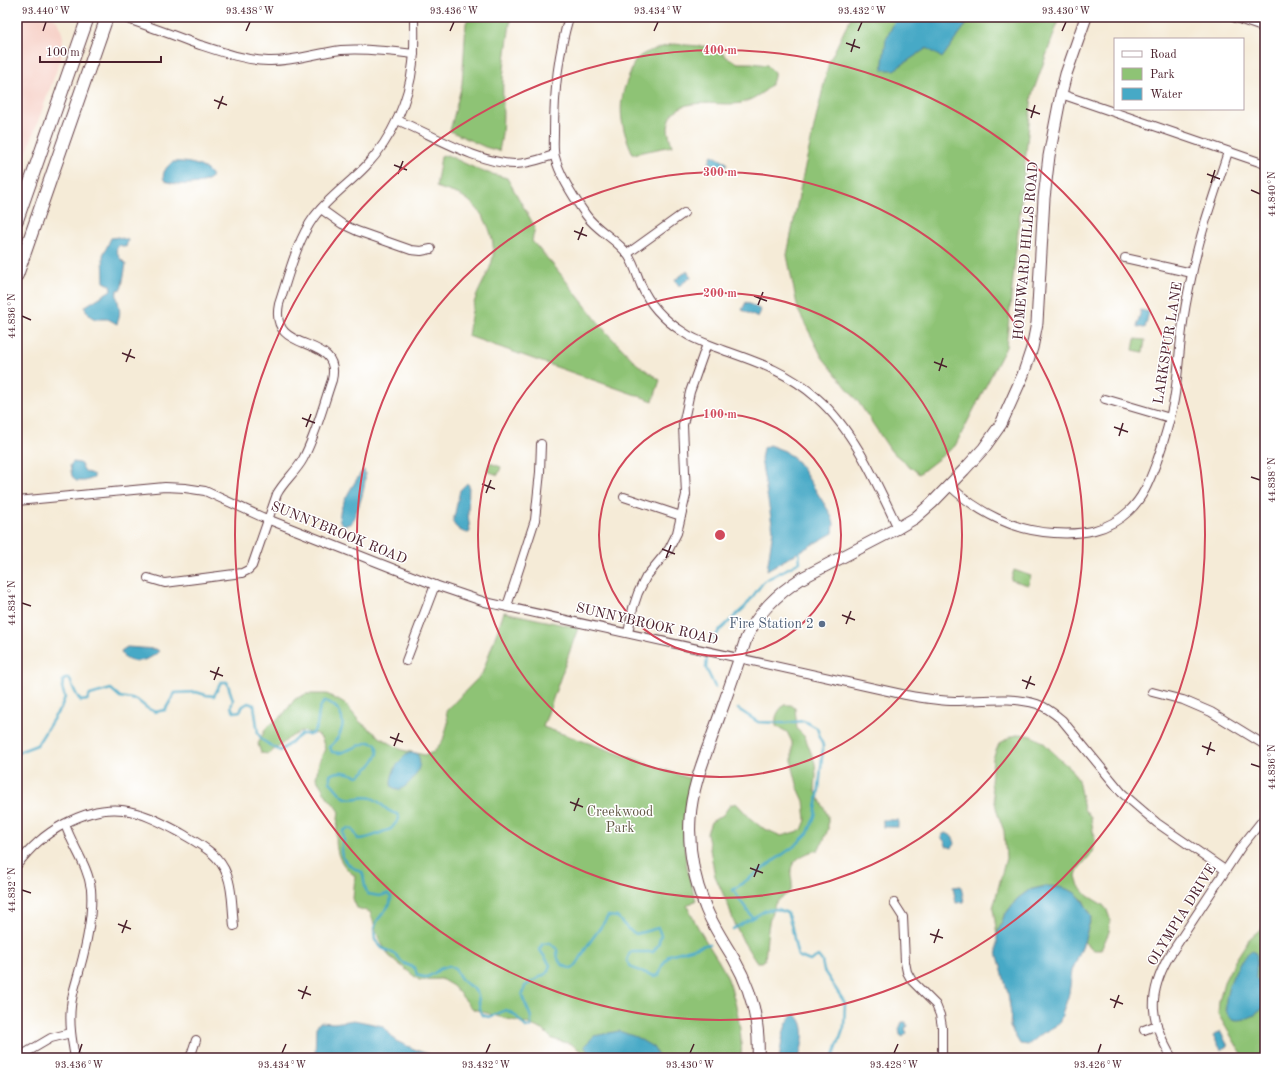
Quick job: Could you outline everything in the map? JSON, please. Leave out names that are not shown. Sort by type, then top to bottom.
[{"type":"main road","points":[[17,220],[88,17]]},
{"type":"main road","points":[[17,275],[107,17]]},
{"type":"street","points":[[122,17],[242,58],[267,61],[290,60],[342,50],[414,54]]},
{"type":"street","points":[[148,578],[165,583],[242,573],[248,570],[252,566],[268,519],[282,486],[296,470],[307,451],[334,374],[332,363],[330,358],[323,351],[288,336],[283,331],[277,314],[279,304],[308,227],[337,191],[367,166],[385,142],[397,120],[408,91],[414,54],[414,17]]},
{"type":"street","points":[[569,17],[557,82],[554,155],[562,175],[587,217],[627,254],[636,270],[648,299],[658,313],[669,323],[685,334],[707,344],[780,372],[818,398],[834,414],[848,432],[898,528]]},
{"type":"street","name":"HOMEWARD HILLS ROAD","points":[[758,1058],[758,1036],[752,1003],[743,976],[706,908],[698,887],[693,865],[690,842],[690,818],[693,795],[699,772],[749,634],[761,613],[773,599],[786,588],[802,578],[898,528],[920,513],[984,448],[1001,424],[1023,375],[1032,348],[1037,323],[1044,198],[1049,156],[1066,74],[1086,17]]},
{"type":"street","points":[[1233,17],[1265,28]]},
{"type":"street","points":[[1061,94],[1265,164]]},
{"type":"street","points":[[397,120],[490,161],[517,164],[531,162],[554,155]]},
{"type":"street","name":"LARKSPUR LANE","points":[[949,485],[972,504],[990,515],[1009,524],[1030,530],[1050,533],[1087,533],[1103,528],[1130,510],[1149,484],[1166,435],[1174,398],[1182,329],[1192,273],[1214,193],[1228,152]]},
{"type":"street","points":[[321,209],[342,224],[356,231],[410,250],[431,248]]},
{"type":"street","points":[[627,254],[684,214]]},
{"type":"street","name":"LARKSPUR LANE","points":[[1125,258],[1192,273]]},
{"type":"street","points":[[628,633],[638,592],[646,577],[669,549],[677,533],[686,495],[683,425],[690,392],[707,344]]},
{"type":"street","points":[[332,363],[340,359]]},
{"type":"street","name":"LARKSPUR LANE","points":[[1105,399],[1170,418]]},
{"type":"street","points":[[507,606],[535,520],[540,472],[541,444]]},
{"type":"street","name":"SUNNYBROOK ROAD","points":[[17,501],[165,487],[205,491],[268,519],[468,597],[929,699],[953,701],[1009,699],[1038,704],[1051,711],[1062,720],[1122,794],[1157,823],[1225,870]]},
{"type":"street","points":[[624,496],[681,516]]},
{"type":"street","points":[[406,661],[435,585]]},
{"type":"street","points":[[1152,692],[1183,700],[1212,712],[1265,745]]},
{"type":"street","points":[[17,865],[33,846],[45,835],[89,812],[103,809],[130,811],[163,823],[205,846],[213,854],[227,874],[230,887],[234,926]]},
{"type":"street","name":"OLYMPIA DRIVE","points":[[1172,1058],[1164,1044],[1154,1016],[1153,1001],[1155,985],[1160,971],[1241,846],[1265,817]]},
{"type":"street","points":[[65,824],[68,834],[81,857],[87,873],[90,889],[90,918],[87,941],[71,1007],[70,1033],[75,1058]]},
{"type":"street","points":[[894,903],[902,917],[907,972],[912,981],[936,1005],[940,1016],[942,1027],[942,1058]]},
{"type":"street","points":[[1144,1030],[1157,1026]]},
{"type":"street","points":[[17,1058],[51,1038],[70,1033]]},
{"type":"street","points":[[190,1058],[196,1040]]},
{"type":"shaded area","points":[[17,17],[52,17],[59,23],[63,37],[61,58],[17,179]]},
{"type":"green space","points":[[469,17],[511,17],[503,79],[503,124],[499,151],[485,147],[450,131],[462,84],[466,23]]},
{"type":"green space","points":[[851,17],[1060,17],[1032,95],[1006,347],[955,446],[919,474],[891,451],[859,403],[822,357],[798,310],[787,255],[803,175],[829,62]]},
{"type":"green space","points":[[673,44],[713,47],[738,63],[767,65],[774,72],[773,81],[766,90],[750,100],[741,103],[687,105],[678,109],[671,117],[668,128],[672,146],[633,154],[625,134],[621,114],[621,105],[634,63],[643,54]]},
{"type":"green space","points":[[447,155],[481,171],[507,178],[535,227],[532,241],[555,267],[606,332],[637,364],[660,380],[653,401],[468,336],[474,304],[492,263],[492,239],[486,221],[468,200],[460,195],[436,187],[441,157]]},
{"type":"green space","points":[[1135,339],[1145,340],[1143,352],[1133,350]]},
{"type":"green space","points":[[490,463],[501,467],[498,475],[487,471]]},
{"type":"green space","points":[[1014,570],[1031,576],[1028,585],[1011,580]]},
{"type":"green space","name":"Creekwood Park","points":[[504,612],[578,628],[543,727],[691,779],[685,810],[684,840],[687,869],[696,900],[687,906],[698,928],[721,964],[728,979],[734,997],[738,1018],[741,1039],[741,1058],[591,1058],[571,1044],[552,1039],[543,1030],[526,1023],[473,1009],[453,986],[441,979],[419,980],[389,956],[379,939],[370,912],[357,908],[353,899],[355,876],[342,862],[336,846],[339,810],[328,798],[316,778],[319,762],[325,749],[322,739],[317,734],[302,731],[289,738],[268,754],[261,753],[258,744],[266,728],[282,716],[295,699],[306,694],[327,694],[345,704],[360,722],[381,738],[402,750],[425,755],[434,752],[443,740],[448,723],[446,711],[482,674]]},
{"type":"green space","points":[[784,705],[791,705],[795,708],[797,729],[805,737],[815,763],[815,790],[828,816],[828,829],[818,850],[810,852],[794,863],[791,873],[791,890],[776,902],[772,910],[765,960],[762,962],[756,962],[743,941],[715,876],[707,833],[711,822],[723,815],[730,805],[736,803],[761,827],[781,836],[802,830],[806,820],[804,801],[798,788],[792,764],[792,742],[787,732],[776,726],[777,714]]},
{"type":"green space","points":[[1020,734],[1032,736],[1044,743],[1071,769],[1078,780],[1084,809],[1091,818],[1095,843],[1093,852],[1079,868],[1076,876],[1079,886],[1088,896],[1103,905],[1107,910],[1110,919],[1109,932],[1101,950],[1094,950],[1084,942],[1091,918],[1083,900],[1072,891],[1046,886],[1029,890],[1017,899],[1004,916],[997,935],[993,908],[1006,858],[1004,831],[997,812],[991,783],[993,758],[999,744],[1010,737]]},
{"type":"green space","points":[[1265,925],[1265,1058],[1244,1058],[1218,1014],[1219,1001],[1224,982],[1233,964],[1249,939]]},
{"type":"water","points":[[897,17],[966,17],[968,22],[942,58],[927,48],[894,70],[882,70],[886,39]]},
{"type":"water","points":[[712,155],[727,163],[724,169],[709,162]]},
{"type":"water","points":[[173,162],[195,164],[205,169],[212,176],[207,180],[195,184],[174,184],[168,182],[164,180],[163,175]]},
{"type":"water","points":[[118,237],[128,240],[126,247],[119,245],[116,250],[120,258],[126,264],[121,289],[117,290],[120,313],[117,324],[108,319],[95,319],[90,316],[84,307],[111,290],[110,285],[104,282],[103,255],[111,238]]},
{"type":"water","points":[[687,271],[691,277],[679,286],[675,280]]},
{"type":"water","points":[[746,302],[761,310],[758,318],[742,310]]},
{"type":"water","points":[[1141,310],[1149,312],[1145,328],[1137,327]]},
{"type":"water","points":[[769,445],[785,451],[798,462],[830,513],[834,523],[833,533],[767,570],[773,530],[761,459],[763,448]]},
{"type":"water","points":[[73,462],[80,463],[85,471],[94,475],[94,478],[85,481],[76,481],[72,476],[70,465]]},
{"type":"water","points":[[364,470],[365,482],[362,497],[351,524],[343,525],[340,521],[340,515],[345,499]]},
{"type":"water","points":[[467,483],[469,485],[469,533],[459,530],[453,522],[460,490]]},
{"type":"water","points":[[127,647],[156,649],[159,651],[155,655],[145,660],[133,661],[128,660],[123,656],[121,651]]},
{"type":"water","points":[[409,753],[416,753],[420,763],[419,768],[413,779],[399,790],[392,787],[392,775],[399,762]]},
{"type":"water","points":[[883,820],[898,820],[898,827],[883,827]]},
{"type":"water","points":[[945,833],[951,835],[954,840],[955,844],[952,848],[946,846],[945,842],[941,838]]},
{"type":"water","points":[[961,886],[964,902],[956,903],[953,887]]},
{"type":"water","points":[[1046,886],[1063,888],[1075,893],[1080,897],[1088,909],[1091,918],[1084,942],[1072,971],[1069,994],[1059,1024],[1043,1033],[1028,1045],[1020,1044],[1010,1027],[1011,1014],[1008,994],[997,952],[997,935],[1004,916],[1017,899],[1029,890]]},
{"type":"water","points":[[1251,951],[1255,952],[1257,956],[1256,978],[1265,991],[1265,1007],[1255,1015],[1239,1020],[1230,1017],[1226,1009],[1226,997],[1236,970],[1243,959]]},
{"type":"water","points":[[795,1014],[802,1023],[803,1029],[803,1041],[799,1058],[779,1058],[787,1022]]},
{"type":"water","points":[[354,1020],[383,1026],[396,1041],[419,1051],[441,1058],[317,1058],[315,1055],[316,1027],[320,1022],[334,1023]]},
{"type":"water","points":[[902,1022],[906,1022],[907,1026],[905,1029],[907,1033],[903,1037],[900,1035],[899,1029]]},
{"type":"water","points":[[619,1031],[636,1037],[653,1047],[660,1058],[592,1058],[584,1046],[594,1036]]},
{"type":"water","points":[[1220,1031],[1228,1046],[1221,1050],[1213,1036]]},
{"type":"waterway","points":[[714,638],[720,630],[745,607],[764,581],[800,562],[799,549]]},
{"type":"waterway","points":[[707,658],[706,668],[715,687]]},
{"type":"waterway","points":[[17,754],[37,745],[61,708],[65,697],[62,688],[63,680],[69,678],[81,701],[87,700],[90,695],[111,689],[120,697],[137,700],[155,712],[165,710],[175,693],[196,692],[214,696],[221,682],[227,682],[233,700],[231,707],[234,712],[240,711],[243,706],[248,703],[254,705],[258,733],[262,740],[280,751],[302,734],[312,734],[317,726],[319,710],[325,701],[334,706],[342,717],[340,733],[330,747],[332,752],[340,753],[369,742],[376,744],[378,754],[372,764],[364,772],[358,776],[343,772],[336,772],[330,775],[330,782],[341,795],[346,798],[371,798],[389,811],[397,814],[399,819],[391,829],[367,838],[358,839],[353,830],[348,828],[343,831],[344,841],[341,854],[348,864],[354,869],[362,872],[365,888],[368,894],[379,896],[387,894],[391,897],[390,904],[377,921],[374,929],[375,940],[382,948],[395,954],[403,963],[415,968],[417,975],[427,977],[440,969],[449,966],[454,969],[460,978],[477,993],[482,1015],[489,1017],[506,1010],[514,1014],[526,1027],[531,1027],[531,1017],[522,996],[525,986],[547,973],[550,965],[540,950],[542,944],[550,943],[557,949],[558,960],[564,966],[572,969],[608,916],[617,917],[628,929],[636,934],[658,928],[661,935],[658,945],[653,952],[630,952],[627,961],[632,968],[654,976],[659,975],[662,966],[669,955],[709,944]]},
{"type":"waterway","points":[[738,709],[758,722],[785,723],[804,721],[817,728],[823,746],[815,816],[808,833],[796,845],[733,890],[752,917]]},
{"type":"waterway","points":[[733,929],[766,910],[778,909],[787,913],[798,956],[810,961],[818,956],[822,961],[824,971],[845,1003],[844,1027],[833,1058]]},
{"type":"place","name":"Fire Station 2","points":[[822,624]]}]
